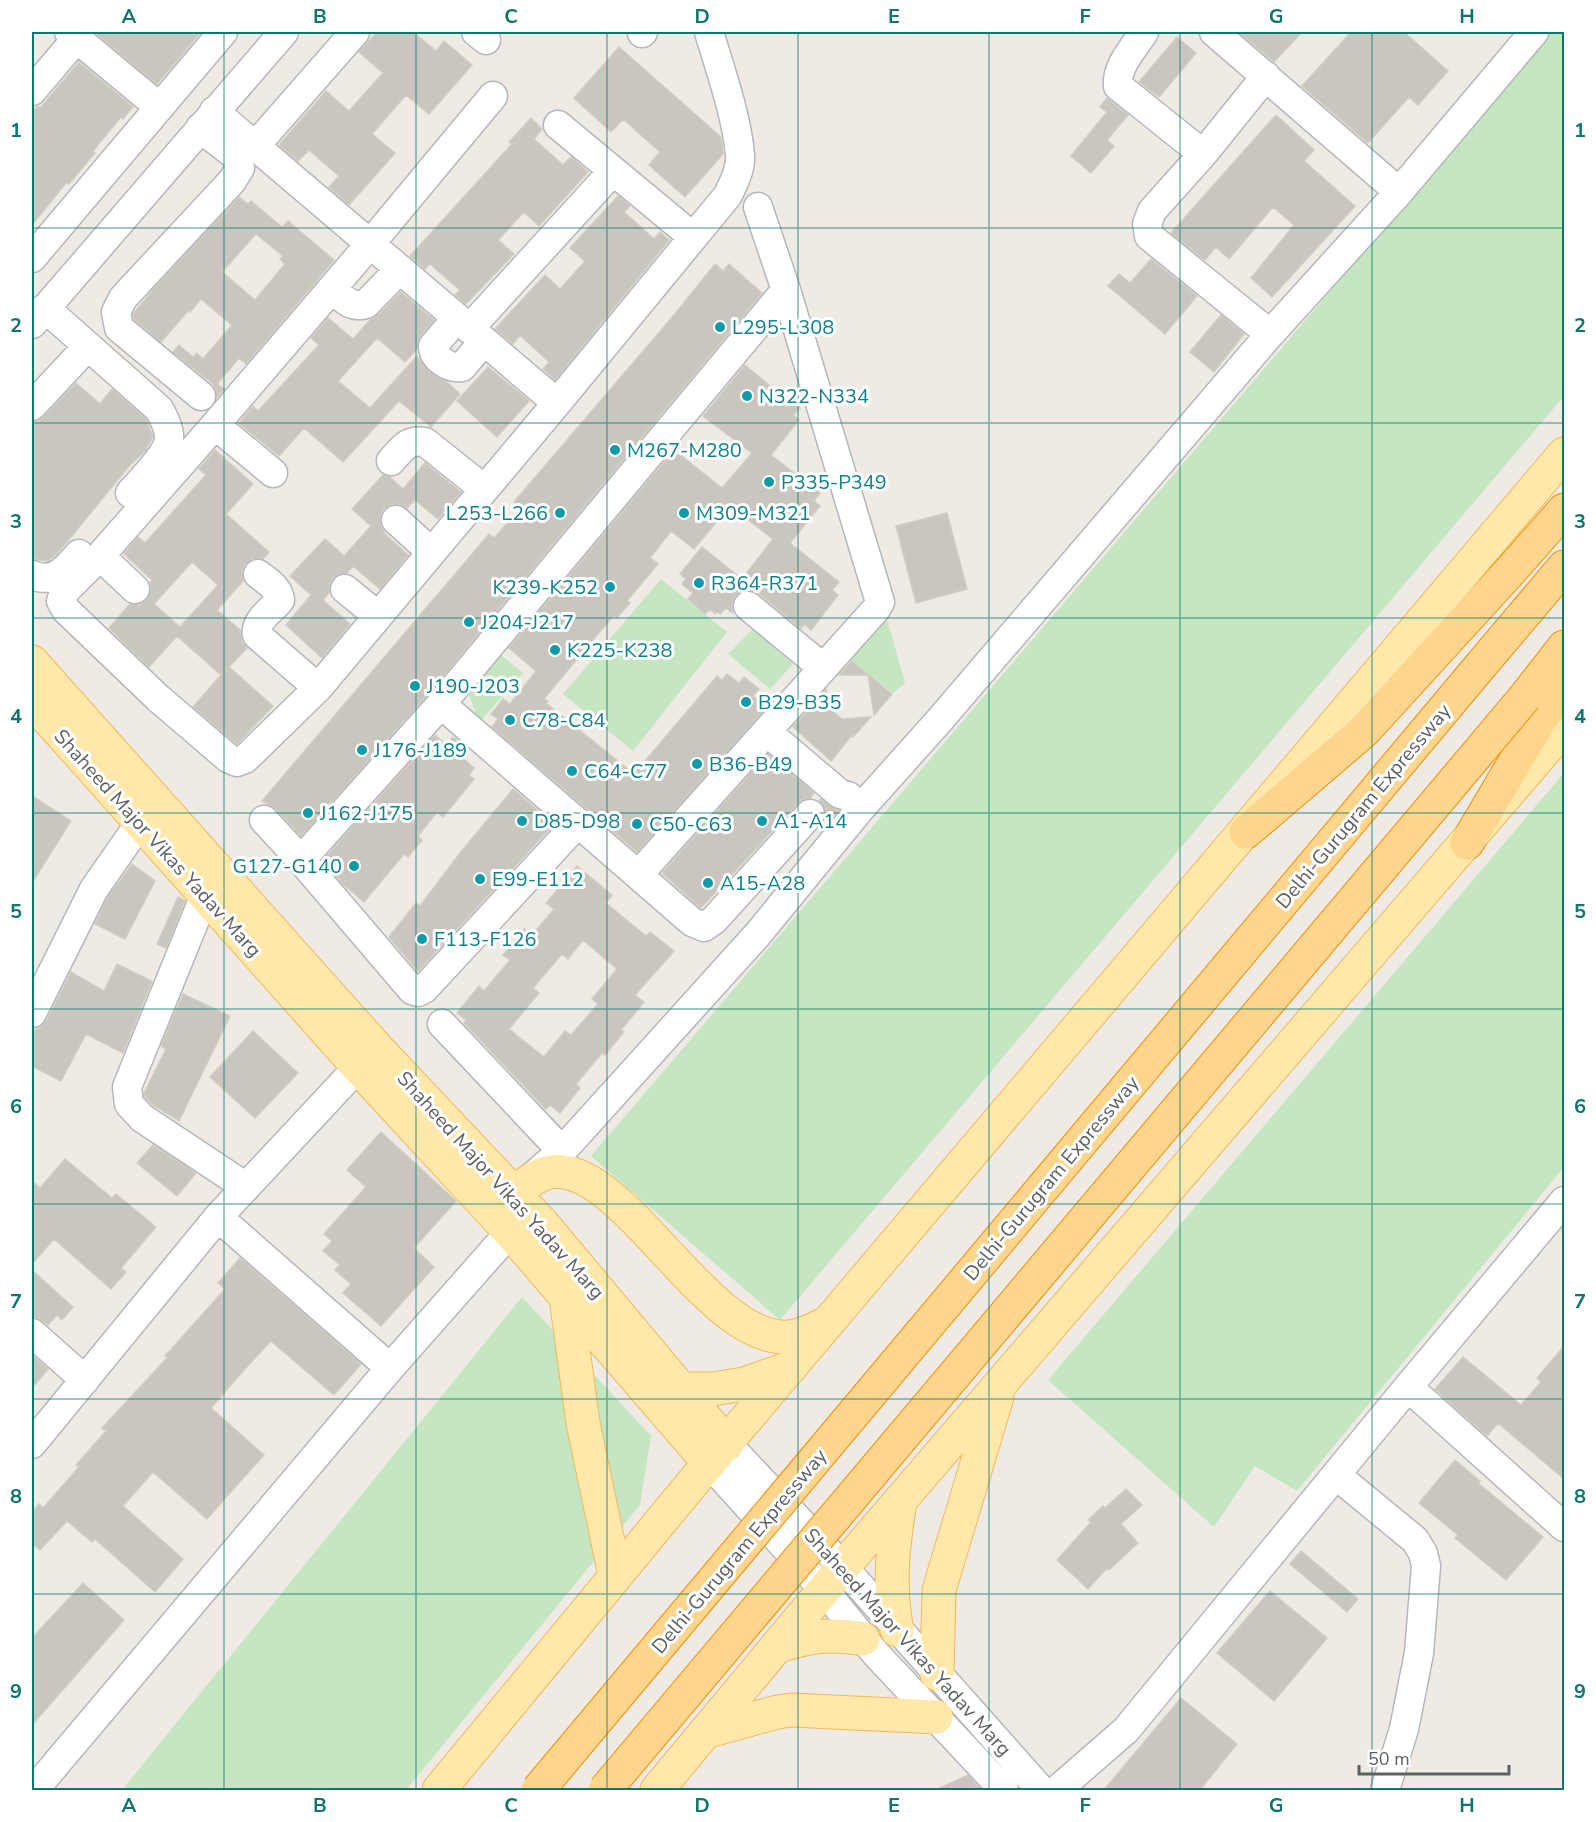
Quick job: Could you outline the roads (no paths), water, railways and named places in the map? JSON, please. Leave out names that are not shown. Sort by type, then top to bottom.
[{"type":"highway","points":[[1246,832],[1364,731],[1564,510]]},
{"type":"highway","name":"Delhi-Gurugram Expressway","points":[[538,1791],[1564,567]]},
{"type":"highway","points":[[605,1791],[1525,697],[1564,647]]},
{"type":"highway","points":[[1467,843],[1539,721],[1564,687]]},
{"type":"main road","points":[[440,1791],[615,1575],[1564,454]]},
{"type":"main road","name":"Shaheed Major Vikas Yadav Marg","points":[[32,662],[368,1057],[566,1298],[672,1399]]},
{"type":"main road","name":"Shaheed Major Vikas Yadav Marg","points":[[32,701],[205,895],[368,1057],[514,1192],[672,1399],[718,1454]]},
{"type":"main road","points":[[657,1791],[833,1578],[1564,728]]},
{"type":"main road","points":[[514,1192],[546,1173],[570,1173],[587,1179],[637,1222],[711,1297],[748,1327],[774,1336],[790,1337],[805,1334],[830,1322]]},
{"type":"main road","points":[[566,1298],[583,1423],[615,1575]]},
{"type":"main road","points":[[671,1509],[679,1484],[680,1457],[672,1399],[744,1384],[791,1368]]},
{"type":"main road","points":[[937,1674],[939,1590],[1001,1384]]},
{"type":"main road","points":[[897,1630],[892,1605],[891,1567],[900,1502]]},
{"type":"main road","points":[[776,1647],[819,1635],[842,1635],[863,1639]]},
{"type":"main road","points":[[705,1732],[792,1710],[936,1718]]},
{"type":"street","points":[[32,258],[158,106],[223,32]]},
{"type":"street","points":[[32,575],[42,579],[58,575],[72,562],[163,454],[169,440],[166,423],[159,409],[88,346],[38,316],[284,32]]},
{"type":"street","points":[[255,146],[355,32]]},
{"type":"street","points":[[493,96],[215,425],[100,556],[65,591],[62,601],[66,610],[158,698],[228,758],[237,762],[245,759],[318,688],[728,195],[737,176],[740,156],[730,106],[709,32]]},
{"type":"street","points":[[1144,32],[1121,68],[1117,77],[1118,86],[1203,154]]},
{"type":"street","points":[[1214,32],[1399,192]]},
{"type":"street","points":[[514,1192],[562,1151],[758,933],[855,802],[938,722],[1270,334],[1399,192],[1534,32]]},
{"type":"street","points":[[32,92],[73,35],[158,106]]},
{"type":"street","points":[[1266,76],[1203,154],[1152,211],[1147,224],[1149,236],[1270,334]]},
{"type":"street","points":[[207,119],[255,146],[557,403]]},
{"type":"street","points":[[201,396],[119,328],[117,312],[123,298],[232,181],[240,168],[236,156],[207,119]]},
{"type":"street","points":[[558,125],[693,237]]},
{"type":"street","points":[[470,329],[613,171]]},
{"type":"street","points":[[638,875],[876,609],[879,602],[786,290],[758,207]]},
{"type":"street","points":[[332,289],[352,305],[366,304],[400,269]]},
{"type":"street","points":[[301,860],[441,704],[786,290]]},
{"type":"street","points":[[32,406],[88,346]]},
{"type":"street","points":[[215,425],[273,473]]},
{"type":"street","points":[[391,461],[407,444],[416,440],[425,442],[484,489]]},
{"type":"street","points":[[396,520],[431,552]]},
{"type":"street","points":[[100,556],[135,589]]},
{"type":"street","points":[[258,574],[274,588],[280,600],[258,623],[257,635],[318,688]]},
{"type":"street","points":[[345,589],[378,616]]},
{"type":"street","points":[[748,606],[822,667]]},
{"type":"street","points":[[441,704],[692,922],[704,927],[714,920],[810,814]]},
{"type":"street","points":[[770,728],[840,794],[855,802]]},
{"type":"street","points":[[264,820],[412,990],[418,992],[424,989],[578,823]]},
{"type":"street","points":[[32,1013],[94,889],[140,823]]},
{"type":"street","points":[[205,895],[127,1087],[129,1104],[142,1118],[246,1187]]},
{"type":"street","points":[[442,1024],[562,1151]]},
{"type":"street","points":[[32,1444],[218,1217],[368,1057]]},
{"type":"street","points":[[1057,1791],[1126,1730],[1564,1201]]},
{"type":"street","points":[[218,1217],[390,1368]]},
{"type":"street","points":[[36,1779],[510,1232]]},
{"type":"street","points":[[32,1333],[85,1380]]},
{"type":"street","points":[[1408,1387],[1560,1514]]},
{"type":"street","name":"Shaheed Major Vikas Yadav Marg","points":[[718,1454],[833,1578],[897,1630],[1041,1791]]},
{"type":"street","points":[[1336,1475],[1415,1540],[1423,1553],[1426,1566],[1419,1653],[1404,1729],[1384,1791]]},
{"type":"street","name":"Shaheed Major Vikas Yadav Marg","points":[[833,1578],[863,1639],[1004,1791]]},
{"type":"place","name":"L295-L308","points":[[720,327]]},
{"type":"place","name":"N322-N334","points":[[747,396]]},
{"type":"place","name":"M267-M280","points":[[615,450]]},
{"type":"place","name":"P335-P349","points":[[769,482]]},
{"type":"place","name":"L253-L266","points":[[560,513]]},
{"type":"place","name":"M309-M321","points":[[684,513]]},
{"type":"place","name":"R364-R371","points":[[699,583]]},
{"type":"place","name":"K239-K252","points":[[610,587]]},
{"type":"place","name":"J204-J217","points":[[469,622]]},
{"type":"place","name":"K225-K238","points":[[555,650]]},
{"type":"place","name":"J190-J203","points":[[415,686]]},
{"type":"place","name":"B29-B35","points":[[746,702]]},
{"type":"place","name":"C78-C84","points":[[510,720]]},
{"type":"place","name":"J176-J189","points":[[362,750]]},
{"type":"place","name":"B36-B49","points":[[697,764]]},
{"type":"place","name":"C64-C77","points":[[572,771]]},
{"type":"place","name":"J162-J175","points":[[308,813]]},
{"type":"place","name":"D85-D98","points":[[522,821]]},
{"type":"place","name":"A1-A14","points":[[762,821]]},
{"type":"place","name":"C50-C63","points":[[637,824]]},
{"type":"place","name":"G127-G140","points":[[354,866]]},
{"type":"place","name":"E99-E112","points":[[480,879]]},
{"type":"place","name":"A15-A28","points":[[708,883]]},
{"type":"place","name":"F113-F126","points":[[422,939]]}]
